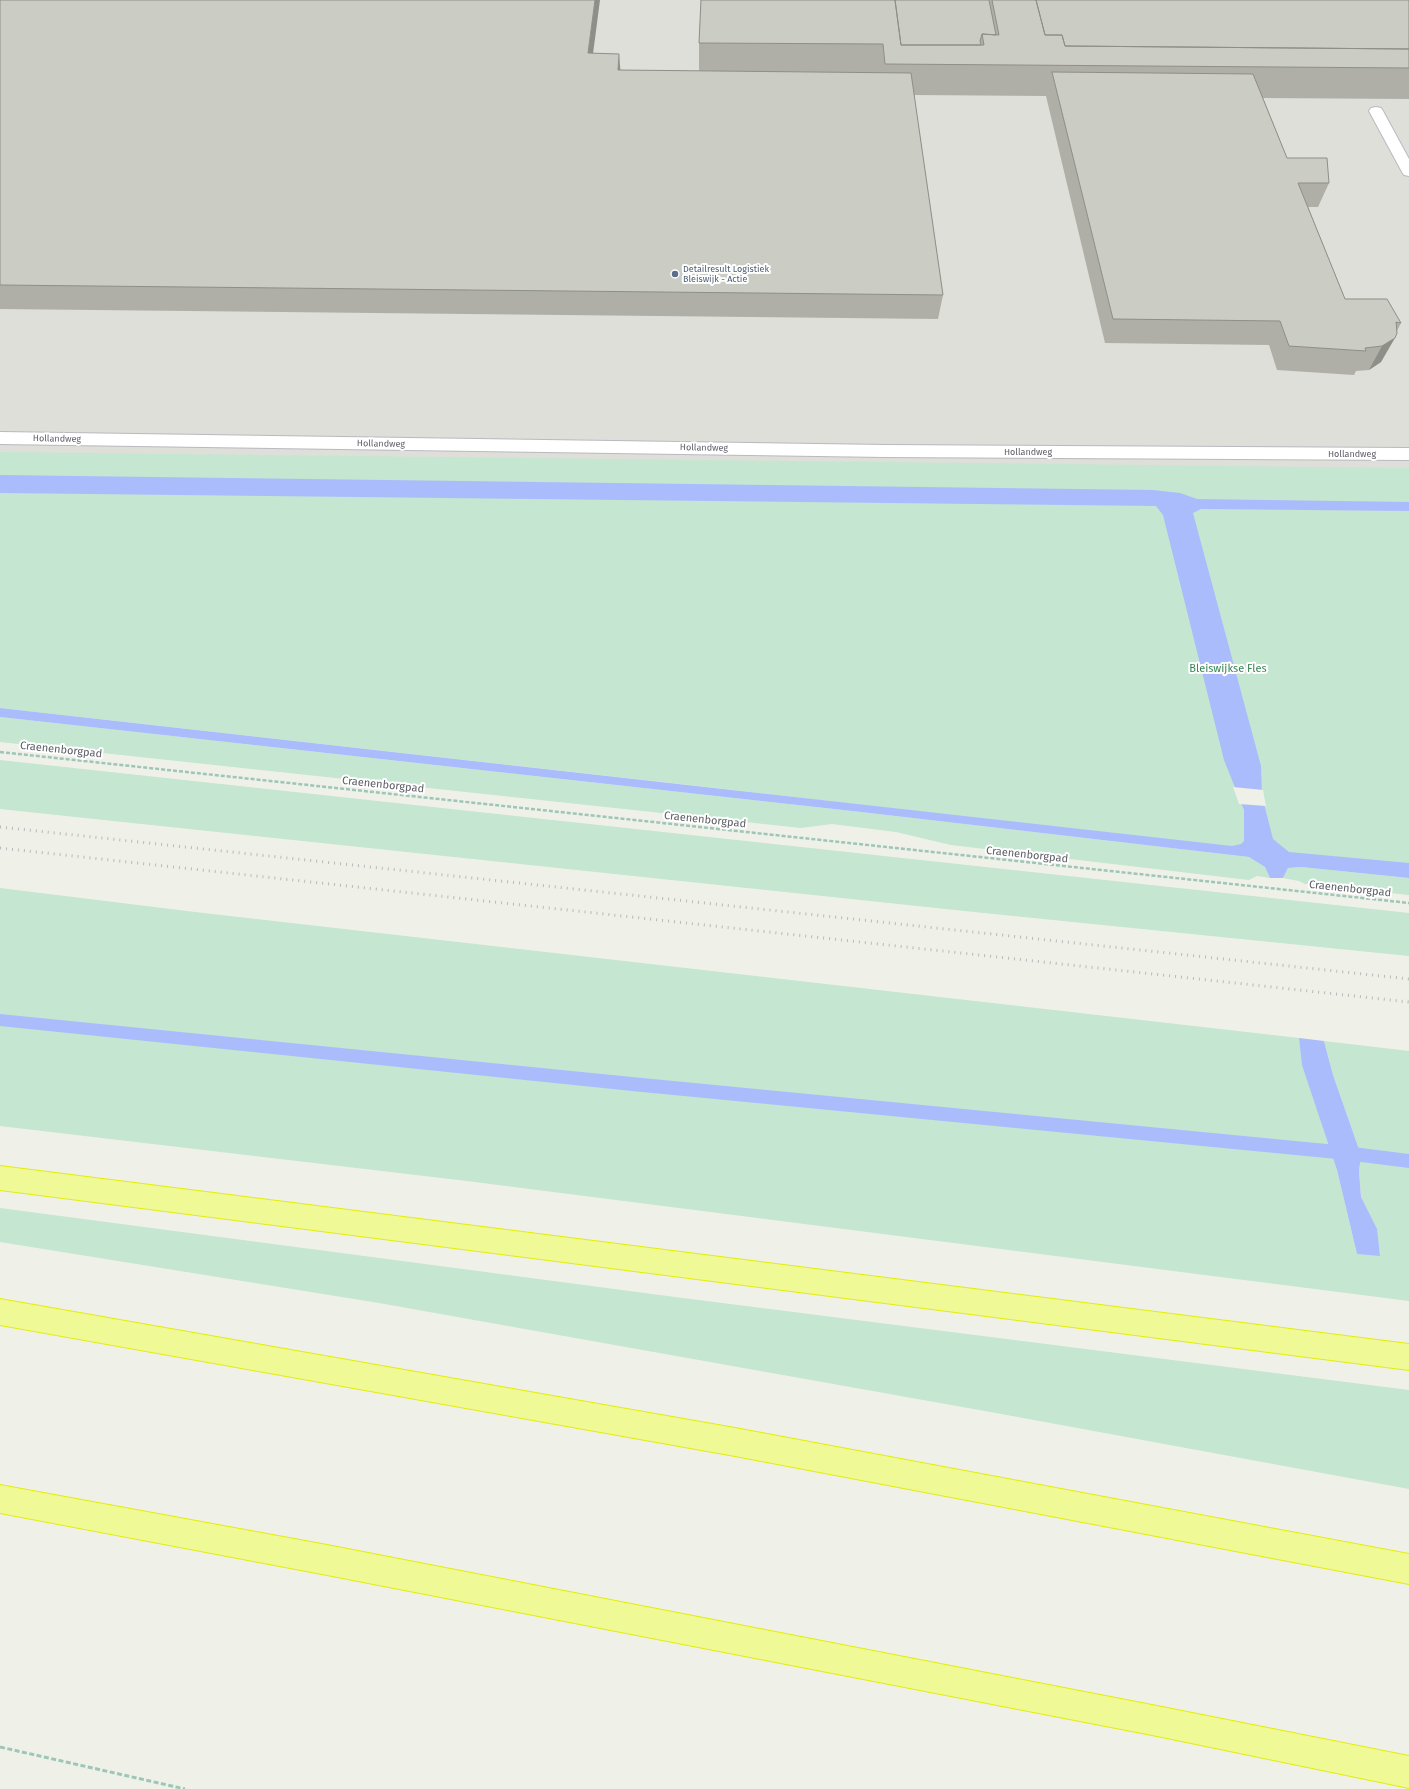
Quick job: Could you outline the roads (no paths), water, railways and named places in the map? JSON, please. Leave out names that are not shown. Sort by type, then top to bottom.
[{"type":"highway","points":[[0,1178],[1409,1357]]},
{"type":"highway","points":[[0,1312],[735,1442],[1409,1570]]},
{"type":"highway","points":[[0,1499],[342,1563],[1157,1721],[1409,1772]]},
{"type":"highway","points":[[1369,1764],[1409,1779]]},
{"type":"street","points":[[1376,111],[1409,172]]},
{"type":"street","name":"Hollandweg","points":[[0,438],[885,451],[1409,454]]},
{"type":"water","points":[[0,475],[1153,490],[1180,493],[1197,499],[1409,502],[1409,511],[1201,509],[1193,513],[1261,766],[1262,796],[1273,839],[1289,852],[1409,863],[1409,878],[1301,867],[1288,868],[1283,878],[1270,878],[1265,867],[1249,857],[861,812],[0,717],[0,708],[1232,846],[1241,844],[1244,841],[1244,810],[1224,760],[1163,515],[1156,506],[0,493]]},
{"type":"water","points":[[1299,1038],[1324,1041],[1333,1075],[1361,1155],[1359,1171],[1361,1197],[1377,1229],[1380,1256],[1357,1254],[1337,1170],[1302,1065]]},
{"type":"waterway","points":[[0,1020],[632,1084],[1337,1152],[1409,1161]]},
{"type":"railway","points":[[0,827],[1409,979]]},
{"type":"railway","points":[[0,848],[1409,1002]]},
{"type":"place","name":"Detailresult Logistiek Bleiswijk - Actie","points":[[675,274]]},
{"type":"park label","name":"Bleiswijkse Fles","points":[[1228,669]]}]
